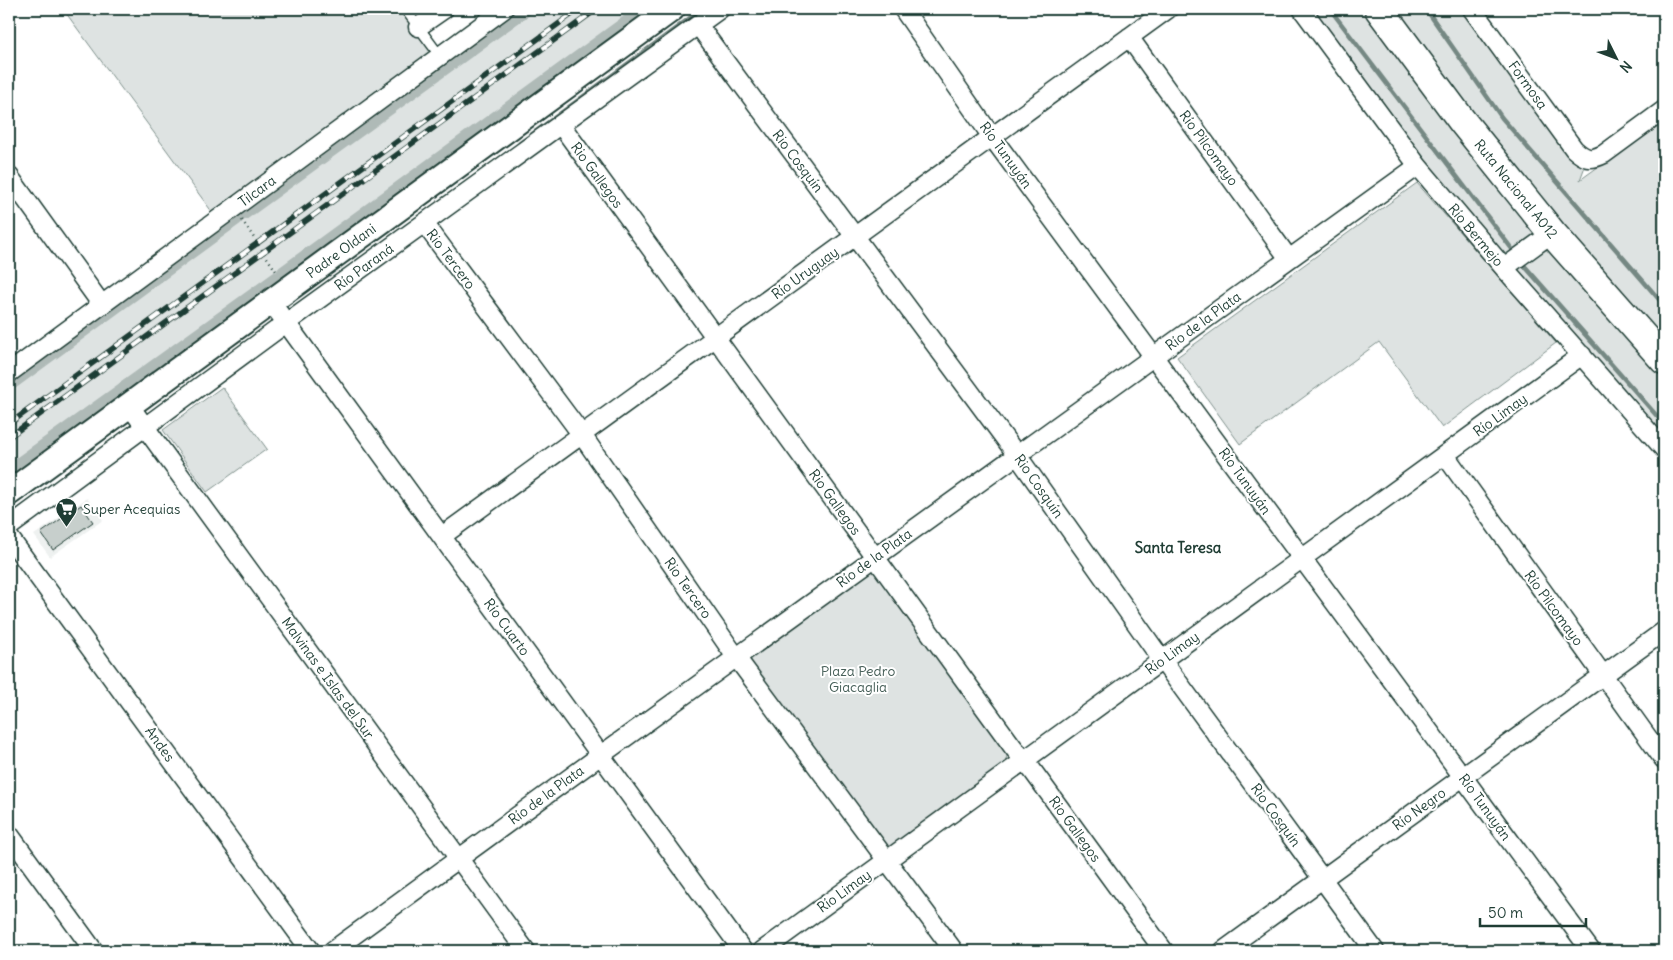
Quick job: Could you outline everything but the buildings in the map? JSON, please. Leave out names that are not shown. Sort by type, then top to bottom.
[{"type":"highway","name":"Ruta Nacional A012","points":[[1379,9],[1462,121],[1552,233],[1664,360]]},
{"type":"main road","name":"Padre Oldani","points":[[9,493],[672,9]]},
{"type":"street","points":[[418,27],[444,9]]},
{"type":"street","name":"Tilcara","points":[[9,374],[504,9]]},
{"type":"street","name":"Río Paraná","points":[[9,527],[286,323],[720,9]]},
{"type":"street","name":"Río Tunuyán","points":[[903,9],[992,136],[1591,951]]},
{"type":"street","name":"Río Uruguay","points":[[442,536],[1168,9]]},
{"type":"street","name":"Río Bermejo","points":[[1302,9],[1418,166],[1504,268],[1664,449]]},
{"type":"street","name":"Formosa","points":[[1472,9],[1574,149],[1581,155],[1595,158],[1604,154],[1664,110]]},
{"type":"street","name":"Rio Cosquín","points":[[698,25],[1017,455],[1162,660],[1376,951]]},
{"type":"street","name":"Río Pilcomayo","points":[[1129,37],[1289,259]]},
{"type":"street","name":"Rio Gallegos","points":[[561,124],[715,338],[1164,951]]},
{"type":"street","name":"Río de la Plata","points":[[332,951],[1418,166]]},
{"type":"street","points":[[9,176],[102,305]]},
{"type":"street","name":"Rio Tercero","points":[[424,223],[582,435],[736,658],[954,951]]},
{"type":"street","points":[[1504,268],[1552,233]]},
{"type":"street","name":"Río Cuarto","points":[[279,296],[286,323],[744,951]]},
{"type":"street","name":"Río Limay","points":[[762,951],[1582,355]]},
{"type":"street","name":"Malvinas e Islas del Sur","points":[[129,405],[526,951]]},
{"type":"street","name":"Río Pilcomayo","points":[[1444,455],[1664,760]]},
{"type":"street","name":"Andes","points":[[9,537],[310,951]]},
{"type":"street","name":"Río Negro","points":[[1223,951],[1664,631]]},
{"type":"street","points":[[9,834],[94,951]]},
{"type":"lane","points":[[404,9],[440,56]]},
{"type":"path","points":[[234,208],[279,296]]},
{"type":"shaded area","points":[[87,498],[103,520],[50,557],[34,535]]},
{"type":"green space","points":[[63,9],[405,9],[440,56],[504,9],[672,9],[9,493],[9,373],[218,220]]},
{"type":"green space","points":[[1302,9],[1472,9],[1588,158],[1580,180],[1664,119],[1664,449],[1504,268]]},
{"type":"green space","points":[[1417,183],[1556,343],[1442,428],[1379,342],[1240,444],[1177,357]]},
{"type":"green space","points":[[222,387],[267,449],[207,492],[163,430]]},
{"type":"green space","name":"Plaza Pedro Giacaglia","points":[[875,566],[1008,752],[1006,760],[999,768],[893,849],[885,849],[747,663],[747,655]]},
{"type":"waterway","points":[[243,213],[525,9]]},
{"type":"waterway","points":[[284,273],[646,9]]},
{"type":"waterway","points":[[520,143],[702,9]]},
{"type":"waterway","points":[[1330,9],[1512,249]]},
{"type":"waterway","points":[[1426,9],[1502,118],[1664,305]]},
{"type":"waterway","points":[[9,384],[236,218]]},
{"type":"waterway","points":[[1522,263],[1664,424]]},
{"type":"waterway","points":[[9,472],[277,279]]},
{"type":"railway","points":[[9,424],[579,9]]},
{"type":"railway","points":[[9,437],[597,9]]},
{"type":"place","name":"Super Acequias","points":[[67,528]]},
{"type":"district","name":"Santa Teresa","points":[[1178,548]]}]
